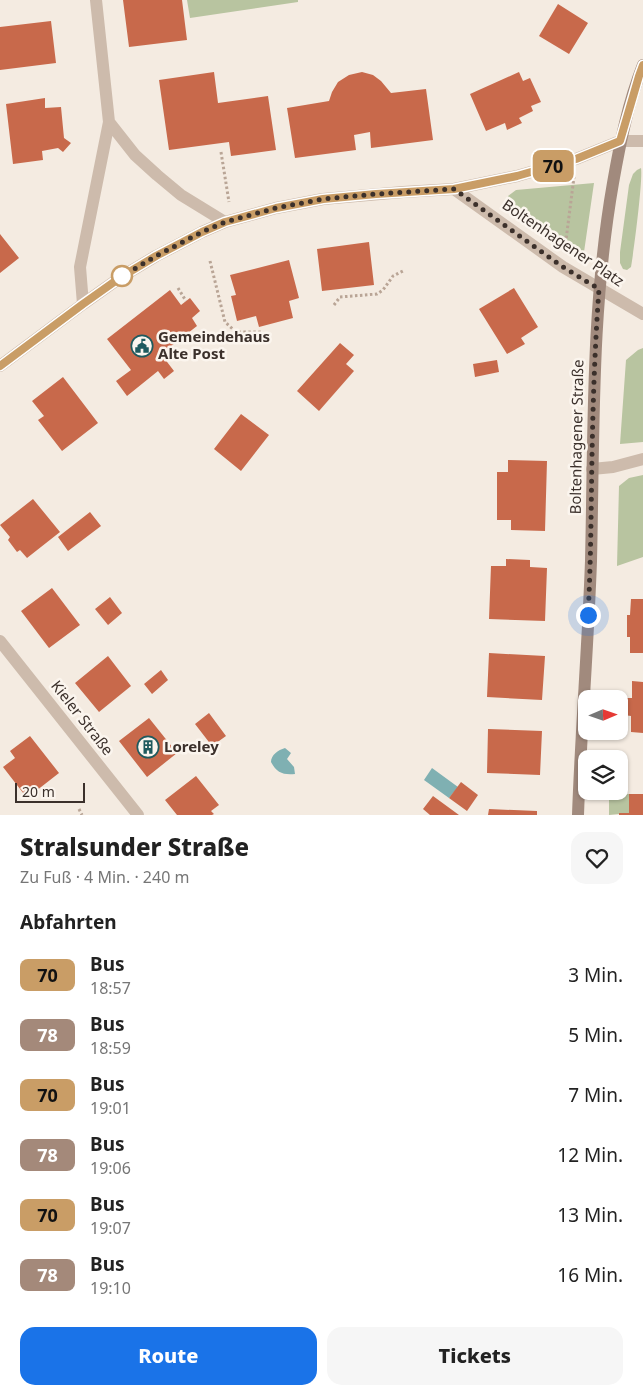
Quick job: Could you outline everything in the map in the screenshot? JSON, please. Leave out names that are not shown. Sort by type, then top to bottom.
[{"type":"street","points":[[83,304],[80,267],[109,122],[96,0]]},
{"type":"street","name":"Boltenhagener Straße","points":[[578,815],[580,742],[591,561],[595,346],[599,289],[607,216],[620,141],[643,65]]},
{"type":"street","points":[[109,122],[135,155],[181,195],[230,221]]},
{"type":"street","name":"Boltenhagener Platz","points":[[454,189],[517,176],[576,159],[620,141],[643,141]]},
{"type":"street","points":[[0,366],[121,277],[202,232],[230,221],[276,208],[323,199],[454,189]]},
{"type":"street","name":"Boltenhagener Platz","points":[[454,189],[563,267],[643,314]]},
{"type":"street","points":[[592,469],[613,467],[643,459]]},
{"type":"street","name":"Kieler Straße","points":[[0,641],[138,815]]},
{"type":"path","points":[[221,152],[230,221]]},
{"type":"path","points":[[563,267],[576,159]]},
{"type":"path","points":[[210,261],[225,322],[236,332],[262,332]]},
{"type":"path","points":[[334,305],[340,297],[376,294],[388,285],[393,276],[405,270]]},
{"type":"path","points":[[178,288],[186,301]]},
{"type":"path","points":[[78,809],[82,815]]},
{"type":"green space","points":[[187,0],[298,0],[298,2],[190,18]]},
{"type":"green space","points":[[641,168],[640,200],[634,246],[631,267],[627,270],[623,269],[620,263],[620,252],[629,185],[633,174]]},
{"type":"green space","points":[[594,183],[584,252],[510,208],[507,203],[508,196],[516,190]]},
{"type":"green space","points":[[643,348],[643,442],[620,444],[626,360]]},
{"type":"green space","points":[[643,475],[643,557],[617,566],[619,486],[629,478]]},
{"type":"green space","points":[[629,794],[629,813],[609,815],[609,800],[628,800]]},
{"type":"water","points":[[285,748],[291,753],[287,759],[294,767],[295,774],[281,772],[271,762],[275,753]]},
{"type":"water","points":[[432,768],[458,787],[449,798],[424,780]]},
{"type":"building","points":[[123,0],[182,0],[187,40],[129,47]]},
{"type":"building","points":[[558,4],[588,23],[569,54],[539,36]]},
{"type":"building","points":[[51,21],[56,63],[0,70],[0,27]]},
{"type":"building","points":[[214,72],[218,103],[268,96],[276,150],[231,156],[229,142],[169,150],[159,80]]},
{"type":"building","points":[[362,72],[373,75],[391,93],[426,89],[433,140],[371,148],[370,132],[354,135],[356,150],[295,158],[287,108],[329,101],[338,82],[349,75]]},
{"type":"building","points":[[519,72],[523,81],[530,78],[541,102],[531,106],[533,111],[519,118],[522,123],[507,130],[505,123],[486,131],[470,94]]},
{"type":"building","points":[[45,98],[45,108],[61,107],[64,138],[71,143],[63,152],[58,148],[42,151],[43,160],[13,164],[6,104]]},
{"type":"building","points":[[0,234],[19,258],[0,273]]},
{"type":"building","points":[[369,242],[374,285],[322,291],[317,249]]},
{"type":"building","points":[[289,260],[299,298],[289,301],[293,318],[259,327],[256,316],[237,321],[231,296],[236,295],[230,275]]},
{"type":"building","points":[[514,288],[538,327],[521,338],[525,344],[507,354],[479,309]]},
{"type":"building","name":"Gemeindehaus Alte Post","points":[[170,290],[181,305],[190,298],[200,311],[192,318],[197,326],[161,354],[174,371],[164,379],[158,371],[127,396],[116,381],[131,370],[107,339]]},
{"type":"building","points":[[340,343],[354,355],[346,364],[354,371],[319,411],[297,391]]},
{"type":"building","points":[[497,360],[499,372],[475,377],[473,364]]},
{"type":"building","points":[[63,377],[98,423],[62,451],[38,420],[44,416],[32,401]]},
{"type":"building","points":[[241,414],[269,435],[241,471],[214,449]]},
{"type":"building","points":[[508,460],[547,461],[545,531],[511,530],[511,520],[497,520],[497,472],[508,472]]},
{"type":"building","points":[[33,499],[60,532],[27,558],[20,550],[17,552],[8,540],[10,537],[0,525]]},
{"type":"building","points":[[90,512],[101,526],[68,551],[58,537]]},
{"type":"building","points":[[506,559],[530,560],[530,567],[547,568],[545,621],[489,619],[491,566],[506,566]]},
{"type":"building","points":[[52,588],[80,625],[49,648],[21,611]]},
{"type":"building","points":[[110,597],[122,613],[108,625],[95,609]]},
{"type":"building","points":[[631,599],[643,599],[643,653],[630,653],[630,637],[627,637],[627,615],[630,615]]},
{"type":"building","points":[[489,653],[545,656],[542,700],[487,697]]},
{"type":"building","points":[[108,656],[131,686],[99,712],[75,683]]},
{"type":"building","points":[[161,670],[168,680],[152,694],[144,684]]},
{"type":"building","points":[[632,681],[643,682],[643,733],[631,732],[631,716],[628,716],[628,698],[632,698]]},
{"type":"building","points":[[209,713],[226,736],[212,746],[195,724]]},
{"type":"building","name":"Loreley","points":[[149,718],[177,753],[147,777],[119,741]]},
{"type":"building","points":[[488,729],[542,731],[540,775],[487,773]]},
{"type":"building","points":[[30,736],[59,773],[27,798],[3,767],[15,758],[10,751]]},
{"type":"building","points":[[196,776],[219,805],[211,811],[214,814],[212,815],[177,815],[165,800]]},
{"type":"building","points":[[461,782],[478,795],[467,811],[449,798]]},
{"type":"building","points":[[629,794],[643,794],[643,815],[619,815],[619,813],[629,813]]},
{"type":"building","points":[[433,796],[459,815],[430,815],[423,809]]},
{"type":"building","points":[[489,809],[537,811],[537,815],[488,815]]},
{"type":"bus line","name":"70","points":[[0,366],[121,277],[156,256],[225,222],[276,208],[323,199],[454,189],[517,176],[576,159],[620,141],[643,65]]},
{"type":"place","name":"Gemeindehaus Alte Post","points":[[142,346]]},
{"type":"place","name":"Loreley","points":[[148,747]]},
{"type":"route","points":[[122,276],[202,232],[225,222],[276,208],[323,199],[454,189],[563,267],[599,289],[595,346],[591,561],[588,615]]}]
